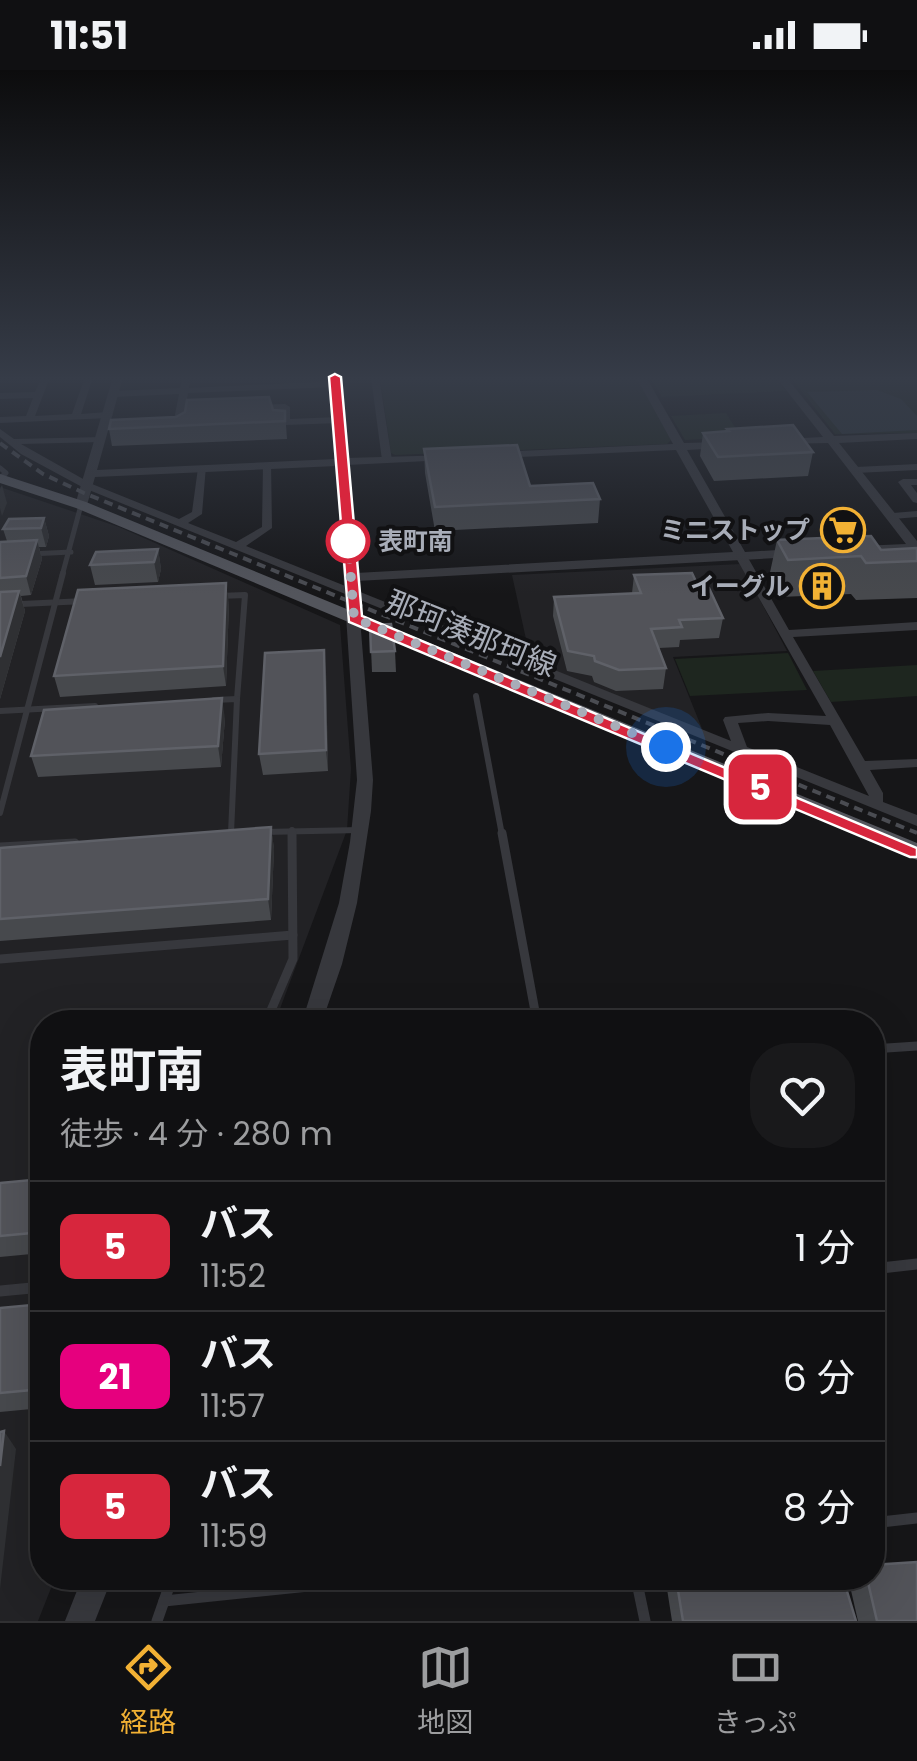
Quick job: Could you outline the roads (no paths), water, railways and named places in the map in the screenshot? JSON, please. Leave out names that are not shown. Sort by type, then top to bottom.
[{"type":"main road","name":"那珂湊那珂線","points":[[0,478],[81,505],[917,852]]},
{"type":"street","points":[[29,449],[178,524],[917,821]]},
{"type":"street","points":[[81,505],[99,449]]},
{"type":"street","points":[[317,1010],[328,982],[362,830],[364,726],[341,449]]},
{"type":"street","points":[[385,449],[386,460]]},
{"type":"street","points":[[484,455],[606,449]]},
{"type":"street","points":[[682,449],[876,793],[876,804]]},
{"type":"street","points":[[839,449],[917,548]]},
{"type":"street","points":[[90,480],[202,468],[465,456]]},
{"type":"street","points":[[236,547],[266,528],[268,465]]},
{"type":"street","points":[[856,470],[917,467]]},
{"type":"street","points":[[178,524],[197,514],[202,468]]},
{"type":"street","points":[[917,482],[903,482],[917,500]]},
{"type":"street","points":[[894,516],[917,514]]},
{"type":"street","points":[[839,551],[917,548]]},
{"type":"street","points":[[350,577],[819,552]]},
{"type":"street","points":[[786,634],[917,626]]},
{"type":"street","points":[[742,751],[730,720],[768,717],[836,722]]},
{"type":"street","points":[[861,766],[917,763]]},
{"type":"street","points":[[80,1621],[92,1590]]},
{"type":"lane","points":[[0,468],[6,472],[0,478]]},
{"type":"lane","points":[[0,813],[81,505]]},
{"type":"lane","points":[[18,554],[71,552]]},
{"type":"lane","points":[[207,596],[245,595],[231,833]]},
{"type":"lane","points":[[0,605],[95,601]]},
{"type":"lane","points":[[476,696],[535,1010]]},
{"type":"lane","points":[[199,701],[237,699]]},
{"type":"lane","points":[[0,712],[104,706]]},
{"type":"lane","points":[[271,1010],[293,959],[292,830]]},
{"type":"lane","points":[[212,834],[362,830]]},
{"type":"lane","points":[[0,847],[77,842]]},
{"type":"lane","points":[[0,959],[292,935]]},
{"type":"lane","points":[[885,1048],[917,1046]]},
{"type":"lane","points":[[885,1268],[917,1264]]},
{"type":"lane","points":[[0,1291],[30,1288]]},
{"type":"lane","points":[[885,1522],[917,1518]]},
{"type":"lane","points":[[157,1621],[168,1590]]},
{"type":"lane","points":[[164,1601],[270,1590]]},
{"type":"lane","points":[[639,1590],[645,1621]]},
{"type":"railway","points":[[9,449],[43,474],[84,493],[917,833]]},
{"type":"place","name":"ミニストップ","points":[[843,530]]},
{"type":"place","name":"表町南","points":[[348,541]]},
{"type":"place","name":"イーグル","points":[[822,586]]}]
